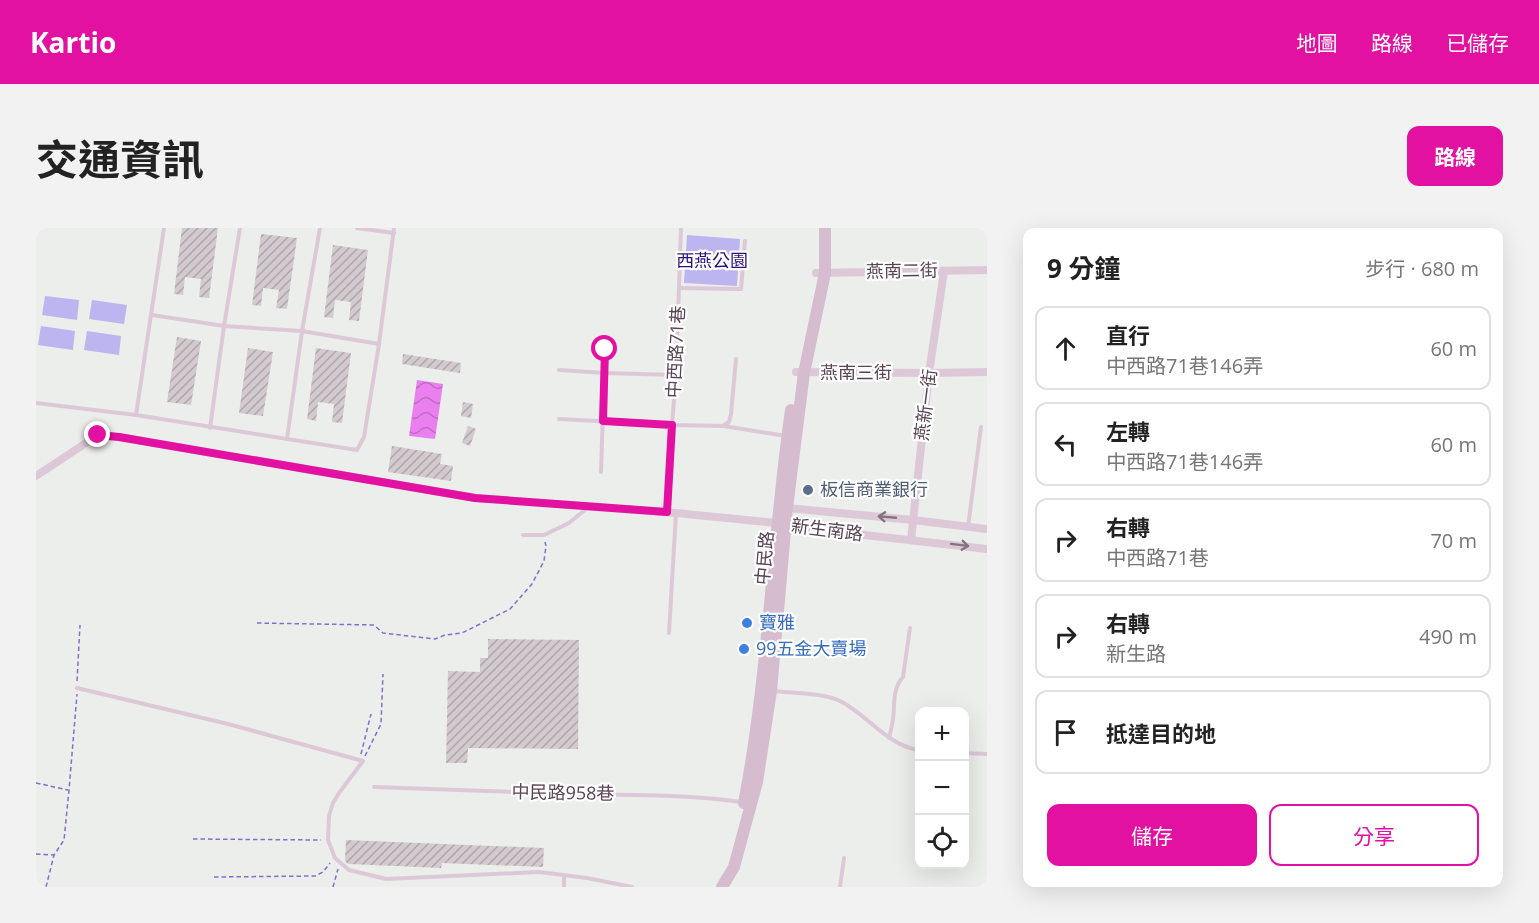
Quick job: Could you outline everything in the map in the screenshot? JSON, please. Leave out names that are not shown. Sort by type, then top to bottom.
[{"type":"main road","name":"中民路","points":[[817,228],[820,273]]},
{"type":"main road","name":"中民路","points":[[722,887],[734,867],[766,691],[787,436],[820,273],[825,228]]},
{"type":"main road","name":"中民路","points":[[781,525],[787,508],[800,372]]},
{"type":"main road","name":"中民路","points":[[714,887],[720,879],[733,846],[747,803]]},
{"type":"street","name":"燕南二街","points":[[820,273],[987,270]]},
{"type":"street","name":"燕新一街","points":[[911,540],[929,374],[944,271]]},
{"type":"street","name":"燕南三街","points":[[800,372],[929,374],[987,372]]},
{"type":"street","name":"新生南路","points":[[36,476],[98,435],[475,498],[671,512],[987,549]]},
{"type":"street","name":"新生南路","points":[[787,508],[987,529]]},
{"type":"lane","points":[[136,415],[164,228]]},
{"type":"lane","points":[[210,428],[240,228]]},
{"type":"lane","points":[[287,439],[302,331],[320,228]]},
{"type":"lane","points":[[36,403],[136,415],[357,450],[364,437],[394,230],[357,228]]},
{"type":"lane","name":"中西路71巷","points":[[669,633],[672,425],[681,228]]},
{"type":"lane","points":[[679,288],[741,289],[745,241]]},
{"type":"lane","points":[[152,315],[224,326],[302,331],[379,344]]},
{"type":"lane","points":[[601,472],[605,349]]},
{"type":"lane","points":[[724,426],[729,422],[731,414],[736,359]]},
{"type":"lane","points":[[558,370],[676,375]]},
{"type":"lane","points":[[559,418],[724,426],[787,436]]},
{"type":"lane","points":[[968,527],[981,427]]},
{"type":"lane","points":[[523,535],[544,535],[569,523],[589,506]]},
{"type":"lane","points":[[889,738],[894,695],[903,677],[910,628]]},
{"type":"lane","points":[[77,688],[228,724],[361,761],[333,803],[329,816],[328,840],[335,858],[349,870],[386,879],[539,872],[632,887]]},
{"type":"lane","points":[[766,691],[833,698],[842,702],[889,738],[915,750]]},
{"type":"lane","points":[[969,753],[987,754]]},
{"type":"lane","name":"中民路958巷","points":[[374,787],[571,794],[657,794],[747,803]]},
{"type":"lane","points":[[840,887],[844,858]]},
{"type":"lane","points":[[564,876],[564,887]]},
{"type":"lane","points":[[601,887],[602,881]]},
{"type":"path","points":[[257,623],[374,625],[382,633],[435,639],[445,634],[462,633],[510,609],[532,584],[544,561],[546,546],[544,535]]},
{"type":"path","points":[[46,887],[54,855],[64,840],[80,625]]},
{"type":"path","points":[[361,761],[381,724],[383,674]]},
{"type":"path","points":[[361,761],[371,714]]},
{"type":"path","points":[[36,783],[69,790]]},
{"type":"path","points":[[193,838],[328,840]]},
{"type":"path","points":[[36,854],[54,855]]},
{"type":"path","points":[[214,877],[315,876],[324,872],[335,858]]},
{"type":"path","points":[[333,887],[340,863]]},
{"type":"green space","name":"西燕公園","points":[[687,235],[740,239],[737,286],[684,283]]},
{"type":"green space","points":[[45,296],[79,300],[77,320],[42,315]]},
{"type":"green space","points":[[92,300],[127,305],[124,324],[89,319]]},
{"type":"green space","points":[[41,326],[75,331],[73,350],[38,345]]},
{"type":"green space","points":[[87,331],[121,336],[119,355],[84,350]]},
{"type":"water","points":[[417,380],[443,384],[435,439],[409,436]]},
{"type":"building","points":[[182,228],[218,228],[209,298],[199,297],[201,279],[185,277],[183,295],[174,294]]},
{"type":"building","points":[[261,234],[297,238],[287,309],[276,308],[279,290],[263,288],[261,306],[252,305]]},
{"type":"building","points":[[333,245],[368,250],[359,321],[349,320],[351,302],[335,300],[333,318],[324,317]]},
{"type":"building","points":[[177,337],[201,341],[191,405],[167,402]]},
{"type":"building","points":[[248,348],[273,352],[263,416],[239,413]]},
{"type":"building","points":[[316,348],[351,353],[342,423],[332,422],[334,404],[318,402],[316,421],[307,419]]},
{"type":"building","points":[[403,354],[461,363],[460,373],[402,364]]},
{"type":"building","points":[[463,402],[473,404],[471,418],[461,416]]},
{"type":"building","points":[[468,426],[476,429],[470,446],[462,443]]},
{"type":"building","points":[[392,446],[442,454],[440,464],[453,466],[451,481],[388,472]]},
{"type":"building","points":[[488,639],[579,640],[578,749],[468,748],[467,763],[446,763],[448,671],[480,672],[480,658],[488,658]]},
{"type":"building","points":[[346,840],[544,848],[543,867],[442,863],[441,868],[348,864],[345,861]]},
{"type":"place","name":"板信商業銀行","points":[[808,490]]},
{"type":"place","name":"寶雅","points":[[747,623]]},
{"type":"place","name":"99五金大賣場","points":[[744,649]]},
{"type":"route","points":[[98,435],[475,498],[667,512],[672,425],[603,421],[605,349]]}]
